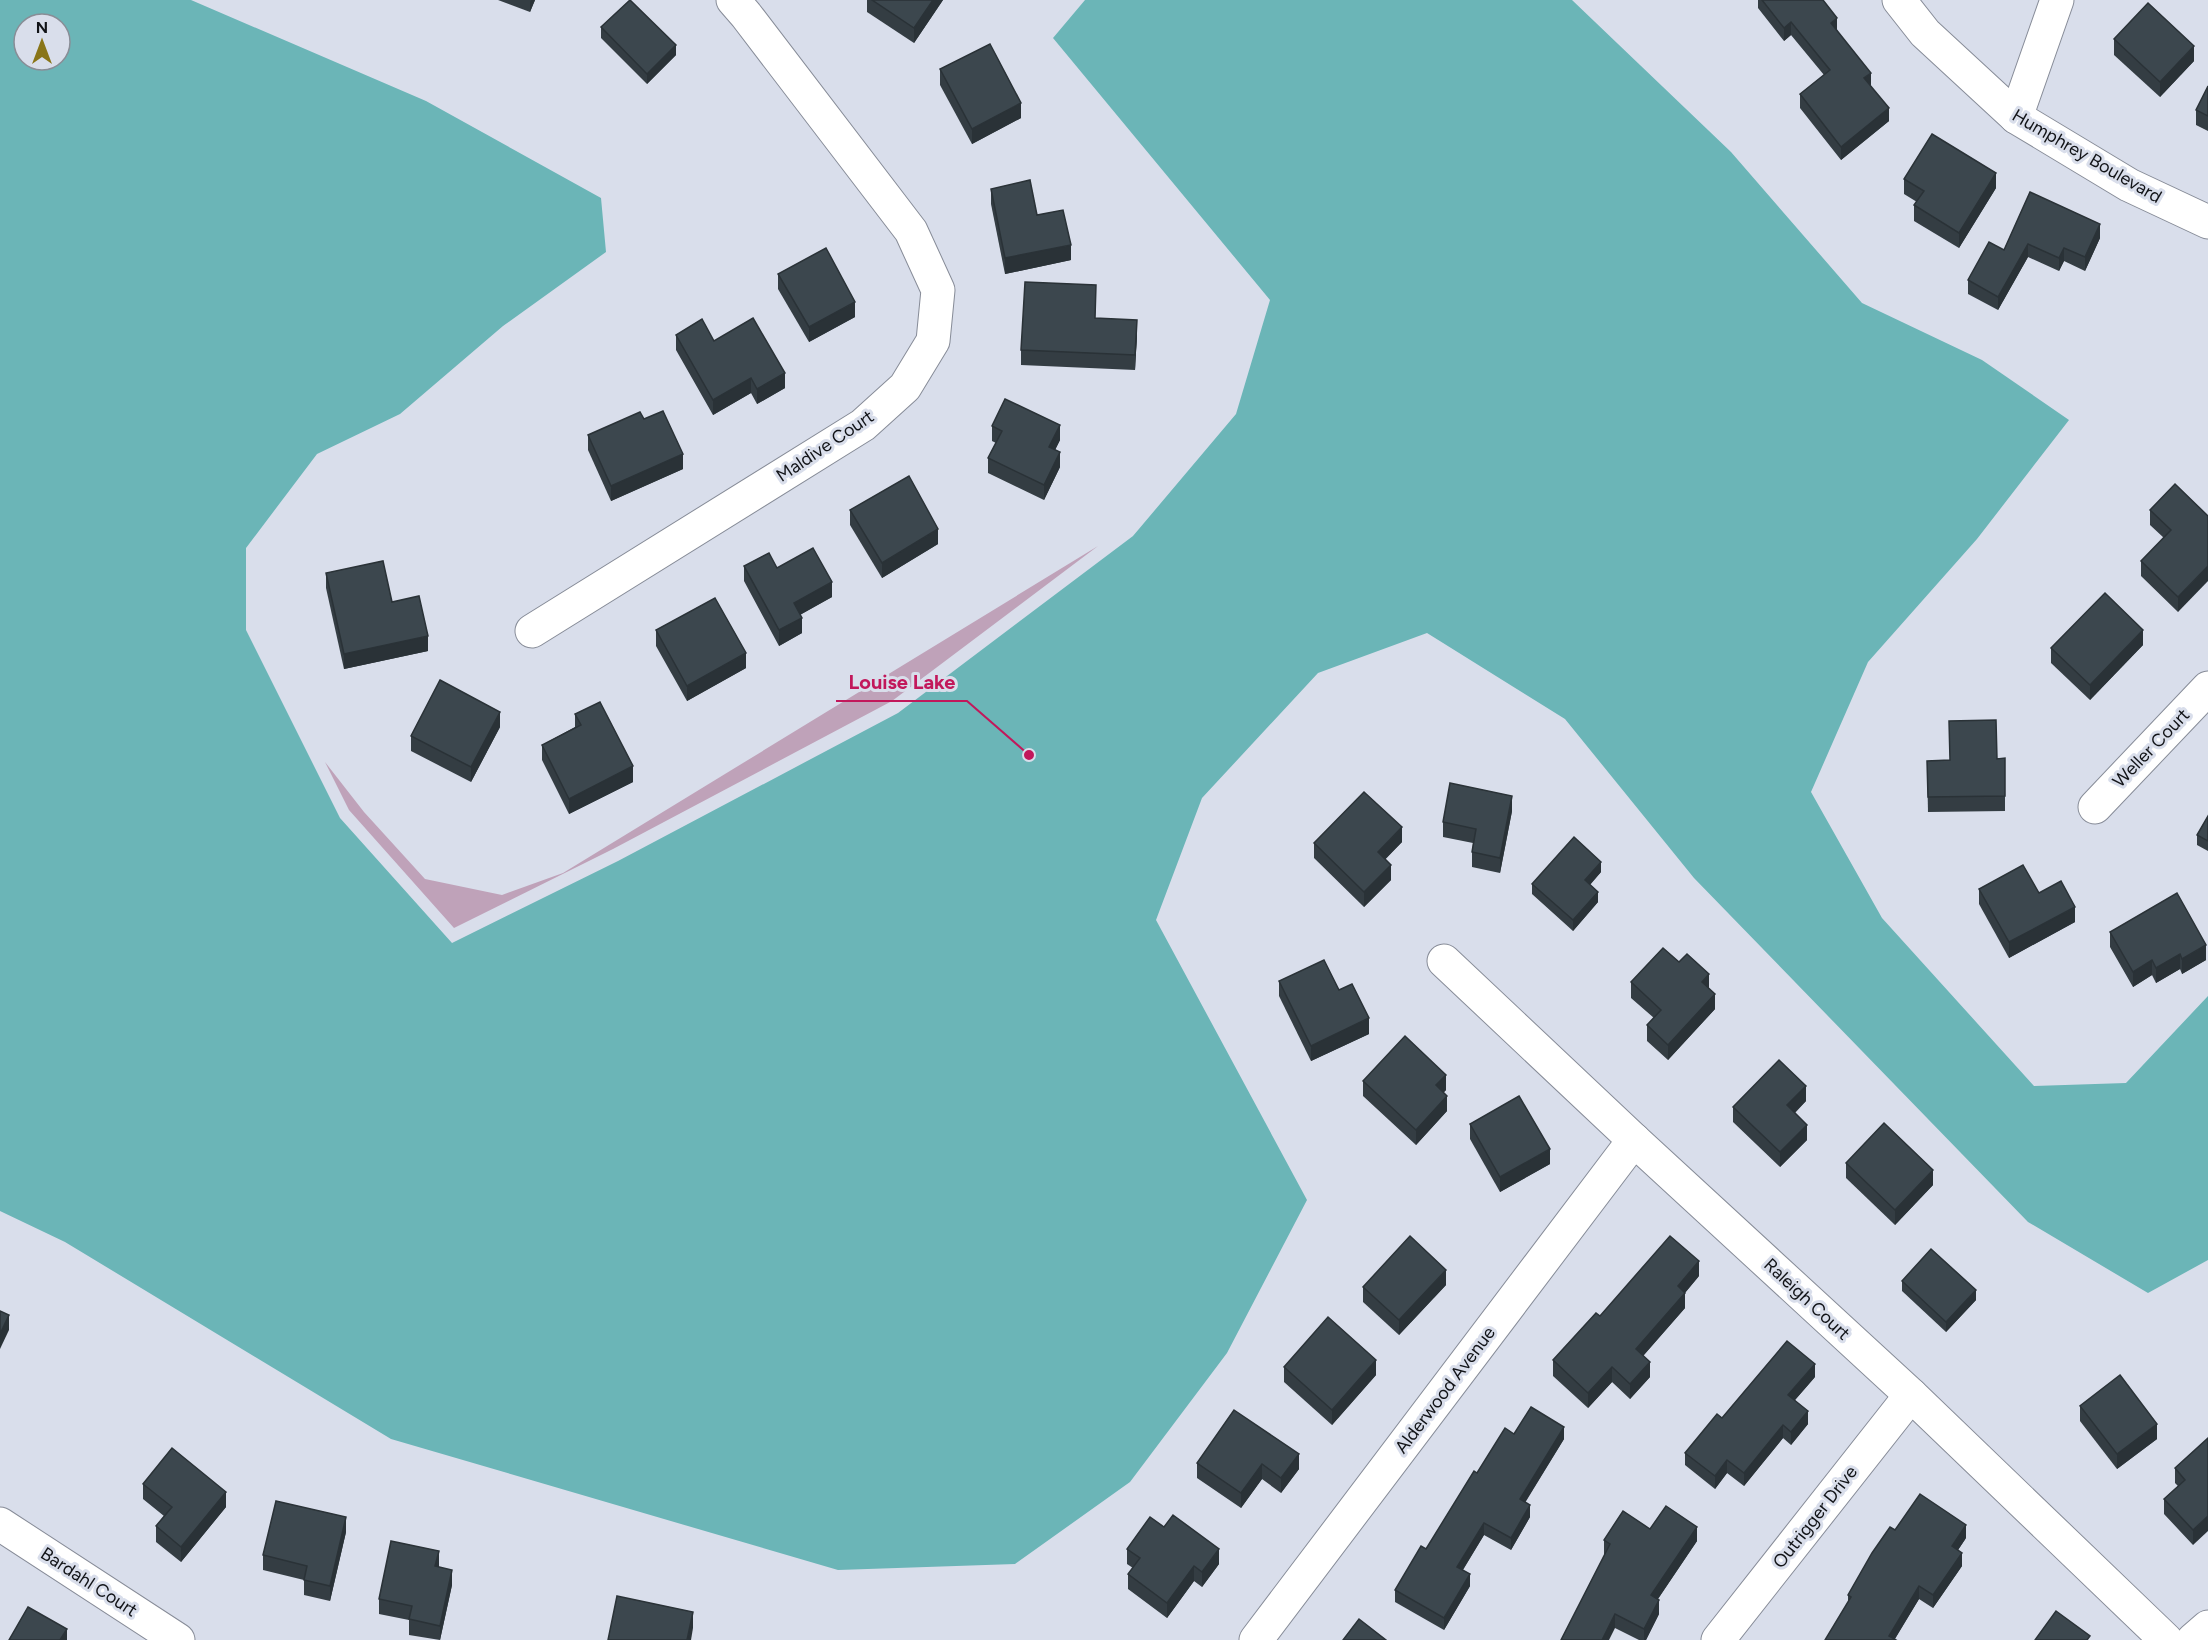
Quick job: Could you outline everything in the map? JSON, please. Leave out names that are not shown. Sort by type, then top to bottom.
[{"type":"street","name":"Humphrey Boulevard","points":[[1899,0],[1925,33],[2016,117],[2129,185],[2208,222]]},
{"type":"street","points":[[2016,117],[2057,0]]},
{"type":"street","name":"Maldive Court","points":[[532,631],[863,425],[906,387],[933,341],[938,290],[911,231],[746,5]]},
{"type":"street","name":"Weller Court","points":[[2095,807],[2208,688]]},
{"type":"street","name":"Raleigh Court","points":[[1444,961],[1911,1395],[2166,1640]]},
{"type":"street","name":"Alderwood Avenue","points":[[1256,1640],[1634,1140]]},
{"type":"street","name":"Outrigger Drive","points":[[1718,1640],[1911,1395]]},
{"type":"street","name":"Bardahl Court","points":[[0,1524],[178,1640]]},
{"type":"street","points":[[2193,1640],[2208,1627]]},
{"type":"shaded area","points":[[0,0],[191,0],[426,101],[601,198],[606,252],[503,326],[400,414],[317,454],[246,548],[246,630],[340,818],[452,943],[618,861],[898,713],[1133,536],[1236,414],[1270,300],[1053,38],[1085,0],[1572,0],[1731,152],[1862,303],[1982,360],[2069,420],[1977,539],[1868,662],[1811,792],[1882,918],[2034,1086],[2126,1083],[2208,996],[2208,1260],[2148,1293],[2028,1222],[1694,878],[1565,719],[1427,633],[1318,673],[1202,798],[1156,920],[1307,1200],[1227,1353],[1130,1482],[1015,1564],[838,1570],[391,1439],[65,1242],[0,1211]]},
{"type":"shaded area","points":[[1098,546],[892,701],[613,849],[454,928],[349,810],[325,762],[364,812],[425,879],[502,895],[563,873]]},
{"type":"building","points":[[630,0],[676,45],[647,74],[601,27]]},
{"type":"building","points":[[872,0],[933,0],[914,28]]},
{"type":"building","points":[[1762,0],[1823,0],[1837,18],[1831,23],[1871,73],[1864,78],[1889,108],[1841,147],[1800,94],[1830,70],[1791,22],[1784,28]]},
{"type":"building","points":[[2148,3],[2194,46],[2160,82],[2114,39]]},
{"type":"building","points":[[990,44],[1021,103],[972,129],[940,69]]},
{"type":"building","points":[[2208,86],[2208,116],[2196,110]]},
{"type":"building","points":[[1932,134],[1996,173],[1959,233],[1914,205],[1924,191],[1904,179]]},
{"type":"building","points":[[1030,180],[1037,215],[1063,210],[1071,245],[1005,258],[991,189]]},
{"type":"building","points":[[2030,192],[2100,224],[2085,257],[2064,248],[2059,258],[2028,244],[1998,297],[1968,280],[1989,242],[2004,250]]},
{"type":"building","points":[[826,248],[855,302],[809,327],[778,274]]},
{"type":"building","points":[[1025,282],[1096,285],[1095,318],[1137,320],[1135,355],[1021,350]]},
{"type":"building","points":[[753,318],[785,373],[757,389],[751,378],[713,400],[676,335],[702,319],[714,341]]},
{"type":"building","points":[[1005,399],[1060,425],[1049,447],[1060,452],[1044,485],[988,458],[1002,431],[992,426]]},
{"type":"building","points":[[663,411],[683,454],[611,486],[588,435],[640,412],[644,419]]},
{"type":"building","points":[[909,476],[938,529],[882,563],[850,510]]},
{"type":"building","points":[[2175,484],[2208,516],[2208,566],[2178,597],[2141,561],[2171,530],[2150,510]]},
{"type":"building","points":[[813,548],[832,582],[794,603],[802,618],[779,630],[744,566],[769,553],[777,568]]},
{"type":"building","points":[[383,561],[392,602],[419,596],[428,636],[344,654],[326,573]]},
{"type":"building","points":[[2105,593],[2143,630],[2090,685],[2051,648]]},
{"type":"building","points":[[715,598],[746,653],[687,686],[656,630]]},
{"type":"building","points":[[440,680],[500,712],[471,767],[411,736]]},
{"type":"building","points":[[600,702],[633,766],[569,799],[542,745],[581,725],[575,714]]},
{"type":"building","points":[[1996,720],[1997,759],[2005,758],[2005,796],[1928,797],[1927,761],[1950,760],[1949,721]]},
{"type":"building","points":[[1450,783],[1512,796],[1500,858],[1472,852],[1476,829],[1443,822]]},
{"type":"building","points":[[1364,792],[1402,827],[1378,852],[1391,865],[1364,892],[1314,843]]},
{"type":"building","points":[[2208,816],[2208,841],[2197,835]]},
{"type":"building","points":[[1574,837],[1601,862],[1585,880],[1598,892],[1573,920],[1532,884]]},
{"type":"building","points":[[2023,865],[2039,893],[2061,881],[2075,907],[2009,942],[1979,889]]},
{"type":"building","points":[[2177,893],[2206,945],[2182,959],[2180,954],[2156,968],[2152,960],[2133,972],[2110,932]]},
{"type":"building","points":[[1663,948],[1679,962],[1687,954],[1709,974],[1702,982],[1715,994],[1668,1045],[1647,1025],[1661,1010],[1631,982]]},
{"type":"building","points":[[1324,960],[1339,990],[1352,984],[1369,1018],[1311,1046],[1279,981]]},
{"type":"building","points":[[1405,1036],[1446,1075],[1436,1085],[1447,1096],[1416,1130],[1363,1081]]},
{"type":"building","points":[[1779,1060],[1806,1086],[1787,1105],[1807,1125],[1780,1152],[1733,1107]]},
{"type":"building","points":[[1519,1096],[1550,1149],[1500,1177],[1470,1124]]},
{"type":"building","points":[[1884,1123],[1933,1170],[1895,1210],[1846,1163]]},
{"type":"building","points":[[1410,1236],[1446,1270],[1399,1320],[1363,1287]]},
{"type":"building","points":[[1670,1236],[1699,1261],[1678,1286],[1685,1293],[1636,1349],[1650,1362],[1630,1384],[1612,1367],[1588,1393],[1553,1360],[1596,1313],[1600,1316]]},
{"type":"building","points":[[1931,1249],[1976,1290],[1946,1322],[1902,1281]]},
{"type":"building","points":[[0,1311],[9,1315],[0,1334]]},
{"type":"building","points":[[1328,1317],[1376,1360],[1332,1410],[1284,1367]]},
{"type":"building","points":[[1787,1341],[1815,1364],[1788,1395],[1808,1411],[1791,1432],[1783,1425],[1744,1473],[1727,1460],[1715,1476],[1685,1453],[1717,1414],[1722,1418]]},
{"type":"building","points":[[2120,1375],[2157,1424],[2117,1454],[2080,1406]]},
{"type":"building","points":[[1531,1407],[1564,1427],[1520,1499],[1530,1505],[1511,1538],[1484,1523],[1457,1567],[1470,1574],[1444,1618],[1395,1590],[1421,1546],[1426,1549],[1474,1471],[1477,1473],[1505,1428],[1514,1434]]},
{"type":"building","points":[[1234,1410],[1299,1454],[1281,1478],[1262,1464],[1241,1493],[1197,1463]]},
{"type":"building","points":[[2208,1438],[2208,1516],[2193,1530],[2164,1499],[2185,1480],[2175,1468]]},
{"type":"building","points":[[172,1448],[226,1492],[181,1547],[156,1526],[172,1507],[143,1484]]},
{"type":"building","points":[[1920,1494],[1966,1525],[1952,1546],[1962,1553],[1933,1595],[1919,1586],[1889,1636],[1896,1640],[1825,1640],[1851,1597],[1848,1595],[1872,1553],[1890,1527],[1895,1530]]},
{"type":"building","points":[[276,1501],[346,1517],[330,1586],[304,1580],[307,1566],[263,1555]]},
{"type":"building","points":[[1666,1506],[1697,1527],[1651,1595],[1659,1600],[1644,1629],[1615,1614],[1602,1640],[1561,1640],[1610,1544],[1604,1540],[1623,1511],[1650,1529]]},
{"type":"building","points":[[1173,1515],[1219,1549],[1202,1572],[1194,1566],[1167,1603],[1128,1574],[1140,1558],[1127,1549],[1150,1517],[1164,1527]]},
{"type":"building","points":[[391,1541],[439,1551],[435,1566],[452,1570],[440,1626],[409,1619],[412,1606],[379,1599]]},
{"type":"building","points":[[617,1596],[693,1612],[687,1640],[608,1640]]},
{"type":"building","points":[[28,1607],[67,1629],[60,1640],[9,1640]]},
{"type":"building","points":[[2056,1611],[2090,1636],[2087,1640],[2035,1640]]},
{"type":"building","points":[[1359,1619],[1386,1640],[1343,1640]]},
{"type":"place","name":"Louise Lake","points":[[1029,755]]}]
